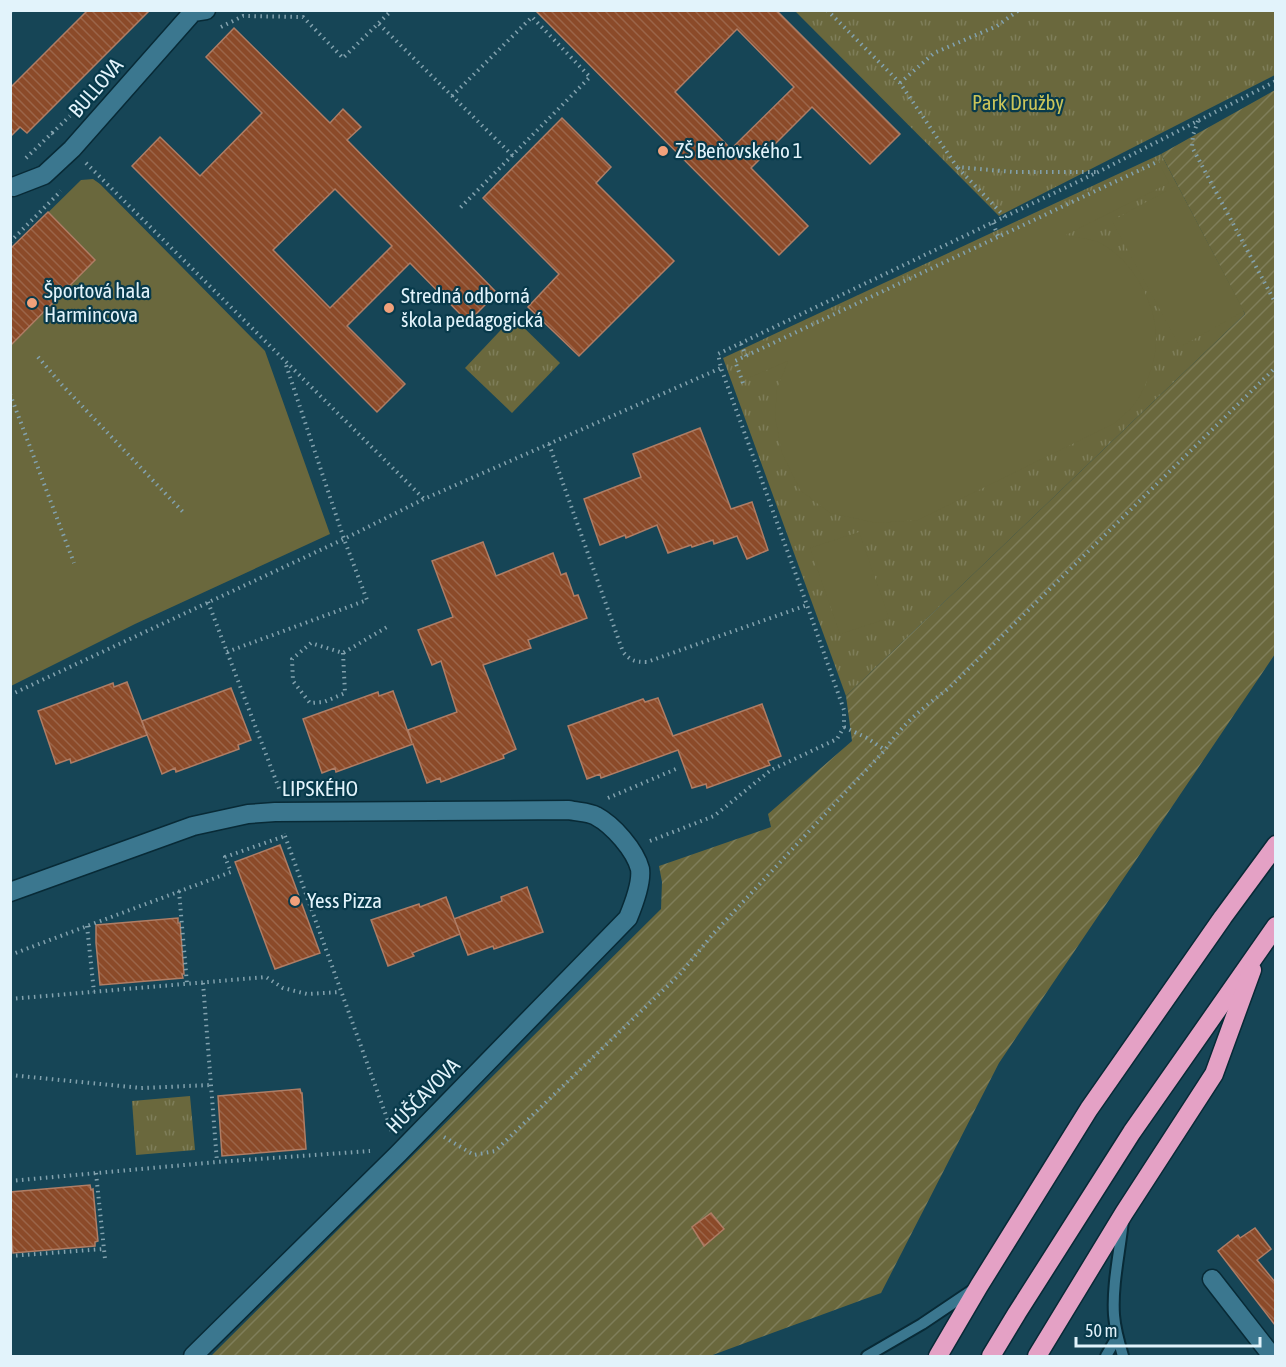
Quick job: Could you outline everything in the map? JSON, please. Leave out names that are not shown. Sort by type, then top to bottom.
[{"type":"highway","points":[[938,1356],[1089,1109],[1222,917],[1275,845]]},
{"type":"highway","points":[[991,1356],[1132,1132],[1275,926]]},
{"type":"highway","points":[[1037,1356],[1124,1213],[1214,1074],[1261,946]]},
{"type":"street","name":"BULLOVA","points":[[10,186],[13,187],[44,175],[72,149],[192,12],[206,10]]},
{"type":"street","name":"LIPSKÉHO","points":[[10,892],[193,826],[248,814],[569,810],[595,815],[612,828],[629,846]]},
{"type":"street","name":"HÚŠČAVOVA","points":[[193,1356],[426,1125],[628,918],[637,898],[640,870],[629,846]]},
{"type":"street","points":[[1212,1279],[1272,1356]]},
{"type":"lane","points":[[1123,1356],[1117,1337],[1114,1294],[1124,1213]]},
{"type":"lane","points":[[867,1356],[922,1324],[979,1286]]},
{"type":"lane","points":[[1106,1356],[1117,1337]]},
{"type":"path","points":[[214,30],[243,16],[303,17],[344,58],[392,10]]},
{"type":"path","points":[[827,10],[900,83],[957,167],[1005,217]]},
{"type":"path","points":[[900,83],[934,53],[997,26],[1019,10]]},
{"type":"path","points":[[452,96],[532,17],[590,77],[459,208]]},
{"type":"path","points":[[379,24],[513,156]]},
{"type":"path","points":[[629,846],[714,816],[771,770],[837,739],[844,728],[844,710],[720,368],[718,354],[1098,172],[1275,81]]},
{"type":"path","points":[[1198,121],[1192,147],[1275,304]]},
{"type":"path","points":[[72,149],[424,499]]},
{"type":"path","points":[[743,383],[735,361],[1159,161]]},
{"type":"path","points":[[957,167],[1013,172],[1098,172]]},
{"type":"path","points":[[993,223],[999,237]]},
{"type":"path","points":[[741,344],[746,356]]},
{"type":"path","points":[[38,357],[183,512]]},
{"type":"path","points":[[227,652],[367,600],[285,362]]},
{"type":"path","points":[[426,1125],[474,1155],[495,1151],[680,974],[713,934],[885,750],[896,733],[949,688],[1275,367]]},
{"type":"path","points":[[10,695],[424,499],[720,368]]},
{"type":"path","points":[[10,394],[74,563]]},
{"type":"path","points":[[549,444],[623,652],[629,658],[636,662],[647,662],[807,605]]},
{"type":"path","points":[[207,602],[227,652],[282,812],[285,836],[393,1137]]},
{"type":"path","points":[[343,653],[345,693],[324,702],[310,703],[293,681],[292,659],[311,643],[343,653],[387,627]]},
{"type":"path","points":[[844,728],[867,738],[885,750]]},
{"type":"path","points":[[599,802],[676,769]]},
{"type":"path","points":[[10,956],[231,872],[225,857],[285,836]]},
{"type":"path","points":[[179,891],[188,984]]},
{"type":"path","points":[[87,926],[94,992]]},
{"type":"path","points":[[10,999],[266,977],[283,988],[307,994],[341,992]]},
{"type":"path","points":[[203,983],[217,1162]]},
{"type":"path","points":[[10,1075],[141,1088],[211,1084]]},
{"type":"path","points":[[10,1181],[378,1150]]},
{"type":"path","points":[[96,1173],[105,1259]]},
{"type":"path","points":[[10,1256],[103,1249]]},
{"type":"green space","name":"Park Družby","points":[[795,11],[1275,11],[1275,75],[999,216]]},
{"type":"green space","points":[[1275,90],[1275,654],[999,1063],[881,1293],[710,1356],[211,1356],[661,909],[662,882],[659,866],[771,827],[768,814],[852,741],[846,696],[1245,314],[1161,154]]},
{"type":"green space","points":[[1161,154],[1245,314],[846,696],[723,358]]},
{"type":"green space","points":[[1159,163],[1169,183],[1066,235],[1098,242],[1122,259],[1140,284],[1153,313],[1156,342],[1145,387],[1131,408],[1115,423],[918,520],[877,523],[830,513],[800,490],[782,453],[775,417],[777,389],[788,361],[744,380],[737,362]]},
{"type":"green space","points":[[93,179],[265,351],[330,534],[135,624],[11,686],[11,249],[81,180]]},
{"type":"green space","points":[[1177,185],[1244,311],[1180,347],[1112,221]]},
{"type":"green space","points":[[513,317],[560,363],[512,413],[465,368]]},
{"type":"green space","points":[[859,532],[889,618],[840,634],[810,548]]},
{"type":"green space","points":[[190,1096],[195,1150],[136,1155],[132,1101]]},
{"type":"building","points":[[88,10],[150,10],[27,133],[20,127],[10,137],[10,88]]},
{"type":"building","points":[[535,10],[776,10],[900,134],[870,164],[812,107],[751,168],[808,226],[779,255]],"holes":[[[737,29],[794,87],[731,149],[675,92]]]},
{"type":"building","points":[[234,28],[330,123],[343,109],[361,127],[347,140],[497,293],[468,322],[410,263],[347,326],[405,384],[377,412],[132,166],[160,137],[200,176],[262,113],[206,57]],"holes":[[[335,189],[392,246],[330,308],[273,250]]]},
{"type":"building","points":[[562,118],[611,167],[596,183],[674,261],[579,356],[528,307],[559,274],[483,198]]},
{"type":"building","name":"Športová hala Harmincova","points":[[48,212],[95,260],[10,346],[10,249]]},
{"type":"building","points":[[700,428],[731,509],[752,502],[768,550],[747,559],[737,536],[714,544],[713,540],[692,547],[691,545],[668,553],[657,525],[626,538],[625,535],[600,545],[584,499],[641,477],[633,454]]},
{"type":"building","points":[[483,542],[496,576],[553,553],[561,575],[566,573],[574,596],[578,595],[587,618],[528,640],[531,648],[483,665],[516,749],[503,755],[504,758],[441,782],[440,778],[427,783],[413,744],[336,772],[335,768],[322,773],[303,719],[378,692],[379,696],[393,691],[412,743],[408,730],[457,712],[441,661],[432,665],[418,630],[453,617],[432,561]]},
{"type":"building","points":[[127,682],[147,735],[71,763],[70,759],[56,764],[38,711],[113,683],[114,687]]},
{"type":"building","points":[[231,688],[251,740],[238,745],[239,749],[176,772],[175,768],[162,774],[142,721]]},
{"type":"building","points":[[658,698],[673,736],[762,704],[781,756],[768,761],[770,765],[707,788],[706,784],[692,788],[678,750],[601,778],[600,774],[587,779],[568,726],[643,699],[645,702]]},
{"type":"building","points":[[280,845],[320,953],[275,969],[235,862]]},
{"type":"building","points":[[527,887],[543,932],[494,949],[493,946],[468,955],[454,919],[502,901],[501,897]]},
{"type":"building","points":[[446,897],[460,934],[412,953],[414,956],[388,966],[371,920],[419,904],[420,907]]},
{"type":"building","points":[[178,918],[183,978],[100,985],[96,925]]},
{"type":"building","points":[[300,1089],[306,1149],[222,1156],[218,1096]]},
{"type":"building","points":[[90,1185],[91,1190],[93,1189],[98,1241],[95,1242],[95,1246],[13,1253],[10,1192]]},
{"type":"building","points":[[711,1213],[724,1229],[704,1246],[692,1227]]},
{"type":"building","points":[[1255,1228],[1271,1249],[1257,1260],[1275,1282],[1275,1325],[1218,1251],[1238,1235],[1240,1238]]},
{"type":"place","name":"ZŠ Beňovského 1","points":[[663,151]]},
{"type":"place","name":"Športová hala Harmincova","points":[[32,303]]},
{"type":"place","name":"Stredná odborná škola pedagogická","points":[[389,308]]},
{"type":"place","name":"Yess Pizza","points":[[295,901]]}]
